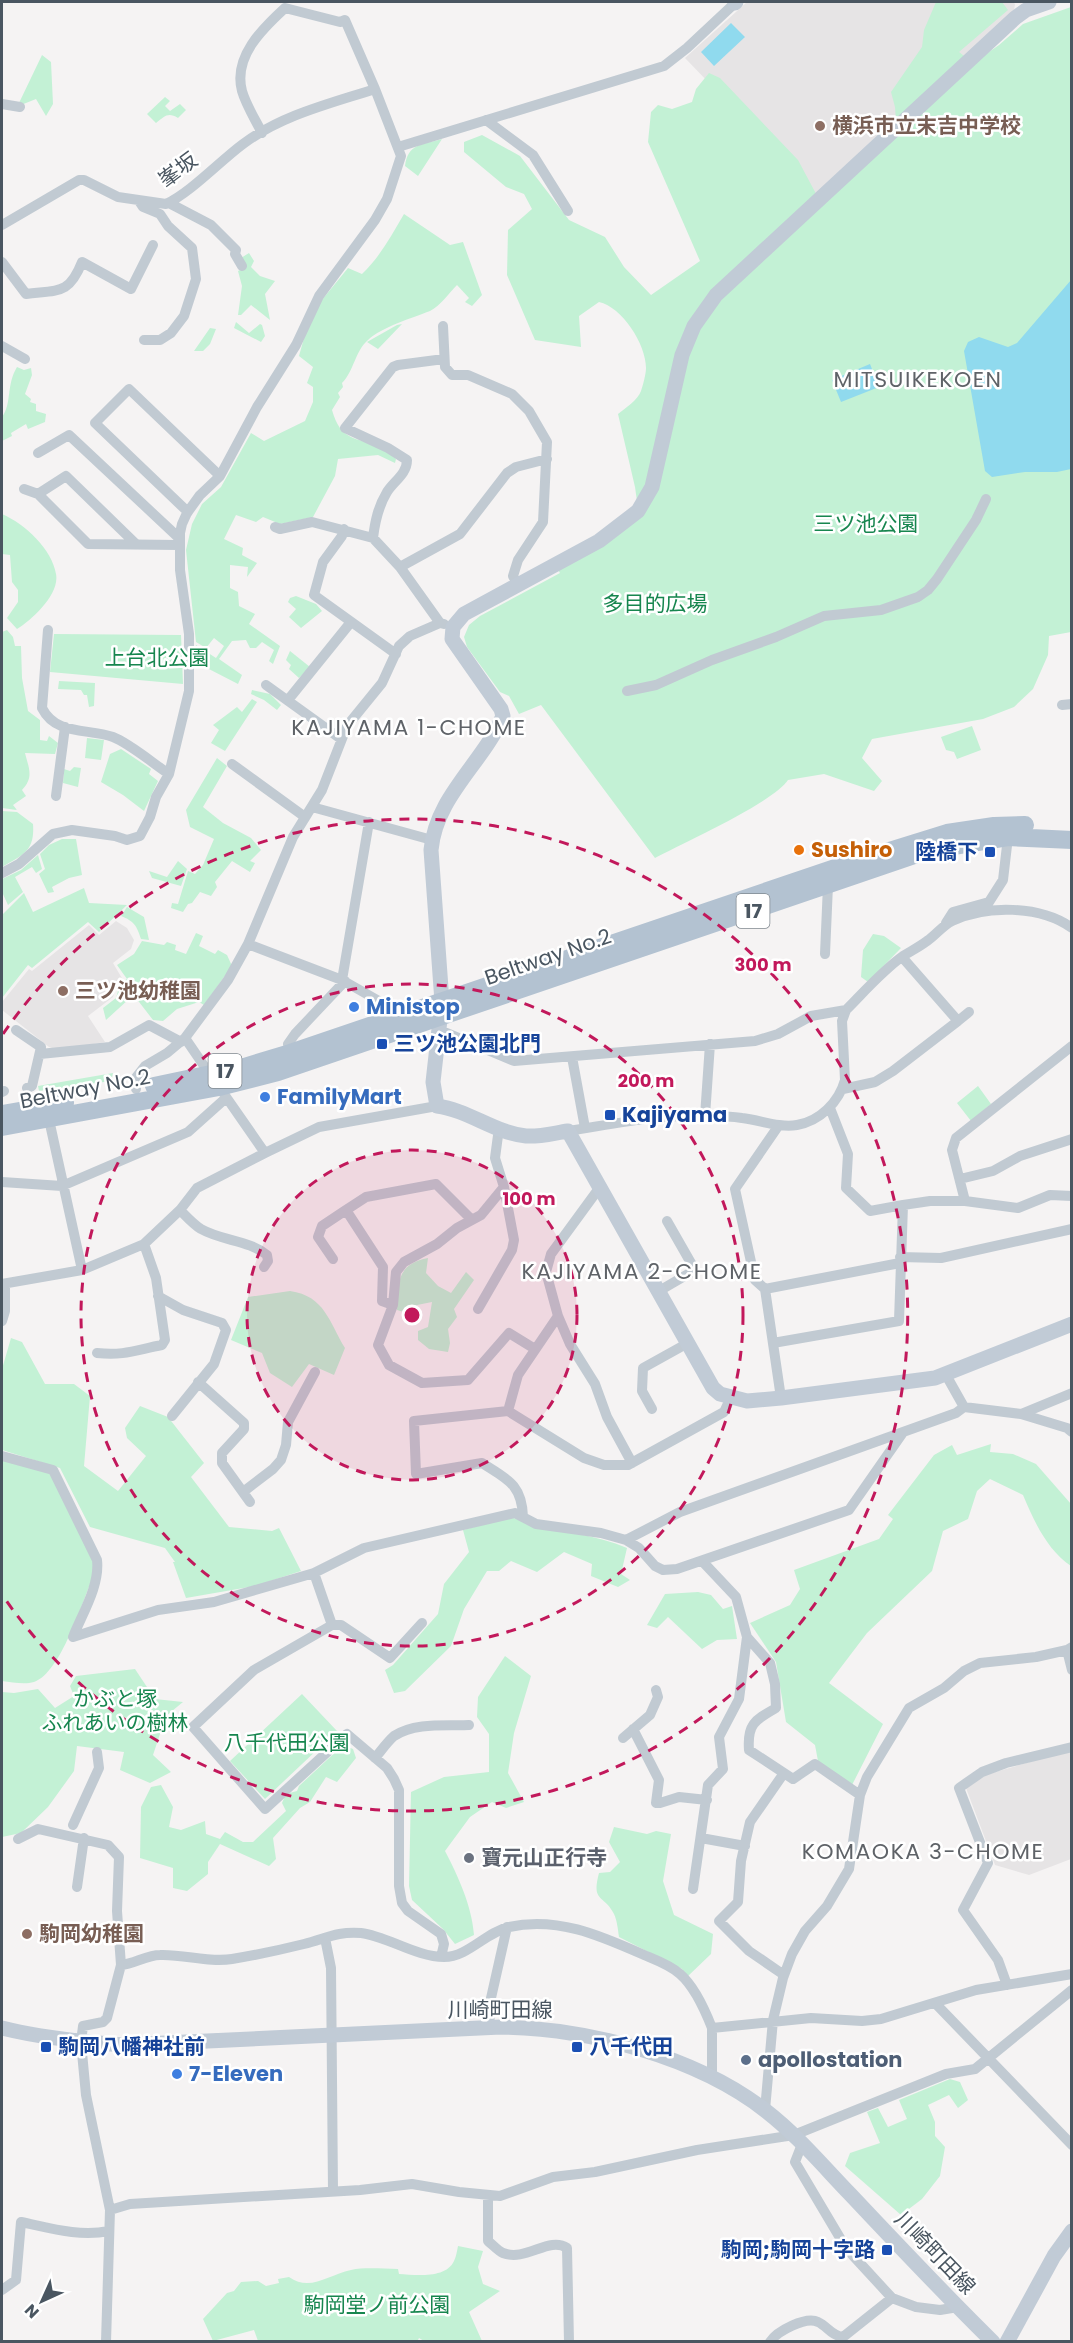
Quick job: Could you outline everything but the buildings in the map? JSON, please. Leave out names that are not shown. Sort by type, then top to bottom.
[{"type":"main road","name":"Beltway No.2","points":[[293,1060],[396,1018],[441,1017],[844,865],[947,833],[994,826],[1071,827]]},
{"type":"main road","name":"Beltway No.2","points":[[3,1106],[47,1113],[218,1086],[293,1060],[441,1017],[930,850],[1008,837],[1071,840]]},
{"type":"main road","name":"Beltway No.2","points":[[47,1113],[136,1089],[218,1086]]},
{"type":"street","points":[[398,147],[664,66],[687,48],[735,2]]},
{"type":"street","points":[[136,1089],[134,1080],[145,1066],[183,1040],[228,980],[249,944],[293,837],[322,790],[347,726],[382,683],[399,646],[410,636],[447,625],[599,541],[638,512],[652,487],[681,355],[694,326],[716,295],[1015,18],[1026,10],[1049,2]]},
{"type":"street","points":[[2,873],[19,864],[52,834],[72,830],[127,840],[140,836],[150,817],[156,797],[169,774],[189,691],[189,634],[183,604],[179,542],[188,512],[200,495],[220,476],[257,407],[296,345],[319,296],[387,200],[401,156],[345,20],[340,22],[285,8],[254,40],[241,72],[242,92],[262,133]]},
{"type":"street","name":"峯坂","points":[[2,225],[79,180],[118,197],[169,203],[244,143],[262,133],[301,112],[375,89]]},
{"type":"street","points":[[2,104],[20,107]]},
{"type":"street","points":[[486,120],[533,155],[568,211]]},
{"type":"street","points":[[139,201],[143,207],[160,214],[168,226],[192,248],[196,279],[184,316],[171,333],[160,340],[144,340]]},
{"type":"street","points":[[169,203],[211,225],[236,250],[235,254],[242,266]]},
{"type":"street","points":[[2,262],[26,294],[61,290],[70,285],[82,262],[131,289],[153,245]]},
{"type":"street","points":[[442,326],[445,367],[452,375],[468,375],[512,394],[529,411],[547,442],[543,522],[518,560],[513,576],[518,585]]},
{"type":"street","points":[[2,346],[26,359]]},
{"type":"street","points":[[373,538],[376,515],[387,492],[407,468],[407,460],[388,448],[345,428],[393,367],[444,359]]},
{"type":"street","points":[[188,512],[95,423],[129,389],[220,476]]},
{"type":"street","points":[[39,453],[69,435],[179,542]]},
{"type":"street","points":[[400,567],[460,534],[507,473],[516,467],[547,459]]},
{"type":"street","points":[[38,494],[66,476],[137,544]]},
{"type":"street","points":[[24,489],[38,494],[88,544],[179,542]]},
{"type":"street","points":[[627,691],[656,685],[712,660],[776,637],[824,616],[881,610],[918,597],[937,579],[976,520],[986,499]]},
{"type":"street","points":[[275,527],[280,529],[312,522],[373,538],[447,625],[452,639],[501,709],[503,716],[445,804],[434,827],[432,840],[441,1017],[433,1082],[437,1106]]},
{"type":"street","points":[[344,529],[342,536],[323,562],[314,595],[396,654]]},
{"type":"street","points":[[288,700],[351,622]]},
{"type":"street","points":[[48,630],[42,708],[48,719],[65,728],[114,737],[169,774]]},
{"type":"street","points":[[266,685],[341,739]]},
{"type":"street","points":[[56,796],[65,728]]},
{"type":"street","points":[[232,764],[305,817]]},
{"type":"street","points":[[312,807],[432,840]]},
{"type":"street","points":[[293,1060],[288,1044],[344,980],[369,822]]},
{"type":"street","points":[[944,926],[953,912],[989,902],[1004,880],[1008,837]]},
{"type":"street","points":[[825,954],[828,885]]},
{"type":"street","points":[[2,1321],[5,1311],[3,1284],[82,1270],[144,1244],[180,1210],[197,1188],[320,1127],[437,1106],[456,1110],[519,1135],[533,1136],[632,1120],[682,1115],[742,1118],[779,1125],[797,1125],[830,1108],[843,1089],[845,1080],[842,1021],[846,1010],[902,957],[927,941],[944,926],[954,920],[1016,909],[1050,916],[1071,928]]},
{"type":"street","points":[[249,944],[344,980],[393,1009],[396,1018]]},
{"type":"street","points":[[902,957],[958,1021]]},
{"type":"street","points":[[441,1017],[447,1033],[514,1060],[572,1057],[764,1039],[811,1016],[846,1010]]},
{"type":"street","points":[[843,1089],[874,1082],[893,1071],[969,1012]]},
{"type":"street","points":[[40,1054],[110,1047],[149,1025],[183,1040],[265,1153]]},
{"type":"street","points":[[16,1030],[41,1047],[33,1086],[27,1088]]},
{"type":"street","points":[[705,1116],[710,1044]]},
{"type":"street","points":[[965,1201],[952,1150],[956,1138],[1071,1047]]},
{"type":"street","points":[[572,1057],[585,1128]]},
{"type":"street","points":[[2,1182],[62,1186],[188,1132],[218,1086]]},
{"type":"street","points":[[830,1108],[848,1154],[846,1188],[870,1211],[930,1201],[965,1201],[1018,1208],[1050,1195],[1071,1196]]},
{"type":"street","points":[[47,1113],[82,1270]]},
{"type":"street","points":[[779,1125],[735,1189],[755,1280],[765,1288],[781,1398]]},
{"type":"street","points":[[478,1309],[512,1250],[514,1240],[504,1187],[495,1158],[499,1128]]},
{"type":"street","points":[[568,1131],[713,1388],[720,1394],[747,1401],[946,1375],[1071,1324]]},
{"type":"street","points":[[960,1179],[993,1171],[1020,1156],[1071,1139]]},
{"type":"street","points":[[333,1259],[318,1237],[322,1226],[366,1197],[436,1184],[472,1220]]},
{"type":"street","points":[[504,1187],[481,1215],[457,1228],[437,1244],[404,1262],[396,1272],[393,1305],[378,1344],[389,1365],[422,1383],[468,1380],[509,1333],[536,1349]]},
{"type":"street","points":[[600,1187],[551,1254],[546,1272],[558,1316],[570,1344],[595,1384],[607,1417],[632,1463]]},
{"type":"street","points":[[773,1343],[899,1321],[903,1205]]},
{"type":"street","points":[[180,1210],[201,1229],[260,1249],[267,1255],[268,1261],[264,1267]]},
{"type":"street","points":[[346,1210],[383,1267],[382,1301],[393,1305]]},
{"type":"street","points":[[658,1291],[695,1270],[667,1221]]},
{"type":"street","points":[[765,1288],[900,1260],[941,1258],[1071,1229]]},
{"type":"street","points":[[97,1353],[116,1355],[162,1345],[165,1340],[156,1278],[144,1244]]},
{"type":"street","points":[[158,1296],[183,1310],[222,1323],[226,1330],[214,1364],[172,1416]]},
{"type":"street","points":[[508,1411],[518,1375],[558,1316]]},
{"type":"street","points":[[652,1409],[642,1391],[643,1368],[688,1343]]},
{"type":"street","points":[[243,1492],[281,1460],[286,1445],[288,1422],[315,1372]]},
{"type":"street","points":[[946,1375],[964,1407]]},
{"type":"street","points":[[198,1382],[244,1423],[244,1429],[222,1453],[222,1463],[250,1502]]},
{"type":"street","points":[[1021,1414],[1071,1393]]},
{"type":"street","points":[[523,1517],[522,1504],[512,1482],[482,1463],[416,1474],[414,1421],[508,1411],[584,1458],[604,1465],[628,1465],[724,1412],[730,1397]]},
{"type":"street","points":[[626,1540],[680,1512],[798,1468],[902,1434],[956,1413],[964,1407],[1021,1414],[1067,1428],[1071,1432]]},
{"type":"street","points":[[2,1456],[53,1470],[97,1560],[98,1570],[94,1584],[72,1637],[158,1610],[214,1602],[314,1573],[364,1548],[514,1513],[536,1524],[601,1533],[626,1540],[639,1548],[655,1566],[663,1570],[677,1569],[703,1562],[849,1510],[902,1434]]},
{"type":"street","points":[[693,1889],[708,1785],[723,1768],[719,1737],[739,1699],[747,1637],[736,1597],[703,1562]]},
{"type":"street","points":[[314,1573],[333,1625]]},
{"type":"street","points":[[422,1623],[390,1658],[341,1625],[333,1625],[254,1670],[194,1727],[265,1809],[347,1734],[387,1768],[399,1790],[399,1886],[402,1903],[408,1911],[441,1934],[444,1944],[441,1957]]},
{"type":"street","points":[[747,1637],[770,1663],[775,1684],[776,1708],[757,1719],[748,1733],[749,1750],[793,1779],[815,1764],[861,1795]]},
{"type":"street","points":[[765,2110],[771,2070],[773,2020],[784,1975],[792,1954],[805,1931],[827,1906],[849,1869],[861,1795],[867,1777],[909,1708],[944,1688],[964,1671],[980,1664],[1036,1657],[1069,1648],[1071,1670]]},
{"type":"street","points":[[623,1737],[650,1715],[658,1696],[656,1690]]},
{"type":"street","points":[[375,1758],[392,1738],[405,1730],[470,1725]]},
{"type":"street","points":[[633,1729],[659,1780],[656,1803],[679,1797],[707,1800]]},
{"type":"street","points":[[1007,1985],[998,1960],[963,1910],[988,1863],[960,1788],[982,1772],[998,1766],[1071,1747]]},
{"type":"street","points":[[73,1825],[99,1768],[97,1752]]},
{"type":"street","points":[[784,1773],[750,1822],[741,1861],[738,1902],[719,1921],[749,1951],[784,1975]]},
{"type":"street","points":[[18,1839],[38,1829],[108,1845],[119,1857],[117,1911],[121,1965],[107,2018],[103,2022],[83,2026],[81,2042],[88,2105],[110,2210],[106,2342]]},
{"type":"street","points":[[77,1887],[84,1838]]},
{"type":"street","points":[[701,1838],[745,1846]]},
{"type":"street","points":[[121,1965],[157,1955],[229,1960],[305,1944],[334,1934],[362,1934],[441,1957],[454,1956],[507,1927],[534,1924],[579,1928],[660,1962],[680,1974],[698,1998],[712,2028],[712,2076]]},
{"type":"street","points":[[489,2028],[491,1998],[507,1927]]},
{"type":"street","points":[[325,1938],[331,1968],[333,2191]]},
{"type":"street","points":[[712,2028],[773,2020],[812,2018],[862,2021],[880,2019],[976,1990],[1071,1974]]},
{"type":"street","points":[[110,2210],[130,2204],[412,2184],[500,2196],[553,2178],[595,2172],[697,2150],[798,2139],[946,2074],[975,2069],[989,2060],[1071,1990]]},
{"type":"street","points":[[935,2003],[1071,2145]]},
{"type":"street","name":"川崎町田線","points":[[2,2028],[32,2036],[123,2045],[489,2028],[537,2028],[595,2036],[640,2049],[712,2076],[765,2110],[798,2139],[993,2342]]},
{"type":"street","points":[[798,2139],[795,2162],[814,2195],[846,2248],[892,2298],[916,2307],[940,2310],[958,2307]]},
{"type":"street","points":[[488,2196],[488,2241],[503,2253],[524,2256],[547,2246],[567,2248],[570,2342]]},
{"type":"street","points":[[2,2290],[16,2280],[21,2222],[57,2230],[92,2234],[109,2231]]},
{"type":"street","points":[[1007,2342],[1054,2256],[1071,2231]]},
{"type":"street","points":[[770,2342],[773,2336],[783,2330],[807,2321],[817,2321],[837,2337],[843,2337],[892,2298]]},
{"type":"shaded area","name":"横浜市立末吉中学校","points":[[747,2],[1013,2],[1015,4],[1014,11],[816,194],[685,58]]},
{"type":"shaded area","name":"三ツ池幼稚園","points":[[116,921],[127,928],[134,940],[131,949],[113,963],[123,980],[117,985],[113,997],[88,1016],[105,1042],[59,1050],[49,1047],[2,1010],[2,1002],[29,969],[32,971],[89,925],[99,935]]},
{"type":"shaded area","points":[[1071,1750],[1071,1859],[1029,1875],[995,1865],[966,1788],[985,1775]]},
{"type":"green space","name":"三ツ池公園","points":[[936,2],[1002,2],[1008,10],[959,52],[973,63],[1023,24],[1071,7],[1071,632],[1049,636],[1048,655],[1033,689],[1014,707],[983,719],[872,739],[862,758],[882,781],[874,791],[824,774],[788,780],[779,789],[747,810],[655,858],[541,705],[519,714],[509,696],[500,692],[467,647],[464,637],[469,625],[480,616],[560,573],[558,570],[639,515],[618,414],[639,394],[646,368],[642,348],[631,328],[616,311],[599,302],[579,316],[581,347],[535,340],[507,275],[508,230],[532,209],[524,194],[506,187],[464,152],[464,142],[482,135],[520,156],[569,220],[605,237],[624,267],[651,295],[700,261],[648,142],[651,112],[658,105],[672,109],[692,102],[696,89],[709,73],[720,78],[798,160],[822,205],[897,135],[895,107],[891,92],[922,47],[924,30]]},
{"type":"green space","points":[[42,55],[51,62],[53,104],[46,116],[36,99],[21,105],[19,103]]},
{"type":"green space","points":[[165,97],[170,101],[165,106],[170,111],[180,104],[186,110],[178,118],[172,115],[167,116],[156,123],[147,114]]},
{"type":"green space","points":[[442,139],[418,176],[405,166],[409,153],[417,146]]},
{"type":"green space","points":[[404,214],[450,245],[463,242],[482,295],[472,306],[465,302],[469,298],[457,285],[434,309],[374,335],[360,350],[342,383],[343,387],[338,393],[340,397],[332,410],[340,428],[350,436],[385,450],[396,459],[395,463],[378,455],[338,459],[335,476],[313,517],[280,524],[263,517],[256,522],[236,515],[224,539],[243,548],[242,555],[257,563],[247,577],[248,567],[230,565],[230,588],[238,592],[239,606],[255,614],[249,624],[280,646],[273,664],[269,661],[274,650],[262,642],[256,648],[250,648],[246,640],[232,641],[219,659],[242,675],[238,684],[205,667],[207,662],[199,657],[199,652],[195,651],[196,645],[216,658],[224,646],[214,638],[206,648],[196,642],[186,550],[192,524],[202,504],[221,487],[251,433],[264,441],[305,421],[313,402],[313,387],[307,383],[313,367],[299,356],[307,327],[317,306],[348,268],[362,274],[385,246]]},
{"type":"green space","points":[[249,253],[254,261],[251,267],[260,276],[275,281],[265,294],[270,320],[251,305],[241,315],[238,315],[242,286],[238,271],[246,267],[241,258]]},
{"type":"green space","points":[[236,322],[249,333],[260,324],[265,336],[261,342],[234,328]]},
{"type":"green space","points":[[402,324],[378,349],[367,342],[397,325]]},
{"type":"green space","points":[[210,328],[216,329],[210,344],[203,351],[194,351]]},
{"type":"green space","points":[[17,367],[24,370],[31,368],[32,375],[25,394],[31,399],[30,402],[36,404],[36,411],[46,414],[45,422],[28,429],[26,424],[2,441],[2,417]]},
{"type":"green space","points":[[2,514],[20,524],[36,538],[49,555],[56,574],[54,590],[44,606],[17,629],[7,618],[18,602],[18,590],[12,582],[10,555],[2,554]]},
{"type":"green space","points":[[296,596],[316,604],[322,611],[301,628],[289,617],[296,609],[288,602],[290,598]]},
{"type":"green space","points":[[7,630],[13,637],[15,646],[21,646],[22,678],[28,711],[40,720],[40,740],[47,741],[49,736],[58,743],[55,754],[25,753],[29,777],[22,790],[26,796],[13,805],[17,810],[2,808],[2,632]]},
{"type":"green space","name":"上台北公園","points":[[54,634],[181,635],[183,684],[50,672]]},
{"type":"green space","points":[[290,651],[310,667],[299,678],[289,669],[291,665],[286,660]]},
{"type":"green space","points":[[59,681],[95,683],[94,706],[89,707],[87,695],[84,695],[81,690],[58,689]]},
{"type":"green space","points":[[252,690],[270,694],[281,705],[277,710],[251,694]]},
{"type":"green space","points":[[252,699],[257,702],[225,751],[211,743],[219,730],[213,725],[237,707],[242,712]]},
{"type":"green space","points":[[972,726],[981,750],[957,759],[954,752],[946,750],[941,737]]},
{"type":"green space","points":[[87,738],[104,740],[101,760],[85,758]]},
{"type":"green space","points":[[121,749],[151,769],[149,774],[158,781],[144,811],[101,782],[110,754]]},
{"type":"green space","points":[[217,758],[227,766],[203,807],[223,823],[251,838],[261,850],[250,861],[255,863],[250,872],[232,861],[215,882],[217,887],[211,896],[200,892],[183,912],[171,908],[172,903],[178,904],[188,871],[195,874],[203,865],[214,839],[190,827],[186,810]]},
{"type":"green space","points":[[74,767],[81,768],[78,787],[63,783],[64,769],[70,771]]},
{"type":"green space","points":[[2,811],[17,812],[33,824],[33,833],[30,846],[26,851],[2,867]]},
{"type":"green space","points":[[62,839],[76,839],[82,875],[69,878],[52,887],[54,892],[48,893],[39,874],[45,869],[40,854],[49,845]]},
{"type":"green space","points":[[38,855],[42,869],[36,873],[32,867],[15,877],[23,892],[8,905],[2,892],[2,879],[21,870]]},
{"type":"green space","points":[[178,861],[187,869],[181,886],[152,878],[149,871],[167,877]]},
{"type":"green space","points":[[84,888],[89,903],[127,905],[99,932],[88,922],[32,968],[28,965],[2,998],[2,915],[24,893],[33,912]]},
{"type":"green space","points":[[127,907],[144,917],[149,940],[141,939],[134,924],[121,916]]},
{"type":"green space","points":[[196,933],[203,936],[199,946],[215,954],[218,950],[227,955],[232,966],[204,1005],[199,1002],[177,1009],[163,1021],[153,1020],[136,998],[132,1001],[129,999],[106,1020],[103,1008],[116,998],[120,984],[127,979],[117,965],[134,954],[142,941],[164,945],[167,942],[176,945],[175,950],[186,954]]},
{"type":"green space","points":[[873,934],[884,936],[901,948],[868,982],[861,977],[863,950]]},
{"type":"green space","points":[[113,1073],[111,1081],[39,1091],[38,1086]]},
{"type":"green space","points":[[978,1086],[991,1104],[971,1121],[957,1103]]},
{"type":"green space","points":[[428,1258],[426,1273],[438,1286],[451,1293],[466,1272],[474,1280],[454,1309],[457,1317],[448,1329],[450,1343],[448,1352],[429,1349],[418,1340],[418,1331],[428,1327],[432,1302],[417,1305],[410,1314],[397,1310],[399,1284],[404,1270]]},
{"type":"green space","points":[[290,1291],[311,1298],[319,1304],[345,1348],[334,1375],[309,1364],[292,1387],[270,1373],[262,1353],[231,1340],[248,1297]]},
{"type":"green space","points":[[11,1338],[22,1342],[45,1384],[74,1384],[90,1396],[84,1466],[118,1491],[146,1456],[127,1438],[125,1428],[140,1406],[168,1417],[204,1463],[191,1477],[229,1527],[272,1531],[279,1528],[301,1571],[255,1586],[186,1598],[173,1562],[175,1562],[165,1548],[90,1527],[60,1468],[2,1450],[2,1369]]},
{"type":"green space","points":[[991,1444],[990,1452],[1013,1454],[1036,1464],[1071,1504],[1071,1566],[1048,1543],[1023,1495],[990,1479],[977,1491],[968,1519],[943,1531],[932,1571],[867,1633],[829,1683],[883,1724],[852,1785],[818,1761],[815,1745],[786,1722],[776,1662],[750,1623],[790,1605],[800,1589],[794,1570],[879,1539],[893,1519],[888,1515],[934,1455],[952,1445],[957,1455]]},
{"type":"green space","points":[[2,1460],[53,1474],[95,1564],[93,1577],[62,1651],[44,1676],[30,1683],[2,1681]]},
{"type":"green space","points":[[511,1517],[627,1548],[621,1574],[630,1580],[618,1587],[591,1576],[592,1564],[564,1552],[537,1572],[511,1561],[499,1571],[487,1571],[464,1609],[451,1646],[405,1691],[394,1693],[385,1670],[393,1665],[438,1614],[444,1584],[469,1552],[463,1530]]},
{"type":"green space","points":[[698,1592],[711,1595],[723,1609],[732,1606],[737,1639],[717,1640],[702,1649],[668,1617],[657,1628],[647,1625],[665,1594]]},
{"type":"green space","points":[[505,1656],[531,1676],[514,1733],[508,1773],[524,1802],[506,1808],[492,1802],[470,1817],[445,1851],[459,1881],[473,1924],[474,1935],[455,1944],[443,1929],[412,1900],[409,1886],[411,1792],[444,1777],[489,1772],[489,1734],[477,1717],[478,1697]]},
{"type":"green space","name":"かぶと塚 ふれあいの樹林","points":[[135,1669],[155,1699],[183,1702],[166,1716],[153,1755],[171,1772],[150,1783],[120,1770],[124,1752],[77,1746],[74,1771],[48,1807],[21,1833],[2,1837],[2,1692],[14,1693],[38,1689],[55,1708],[74,1696],[70,1686],[76,1676]]},
{"type":"green space","name":"八千代田公園","points":[[302,1694],[337,1731],[265,1799],[230,1761]]},
{"type":"green space","points":[[343,1745],[353,1749],[356,1758],[337,1782],[326,1777],[310,1802],[300,1808],[273,1838],[276,1859],[269,1866],[220,1844],[208,1862],[208,1874],[187,1891],[173,1888],[173,1868],[140,1858],[141,1807],[151,1787],[161,1785],[173,1807],[169,1827],[181,1830],[205,1821],[206,1834],[220,1839],[225,1832],[243,1842],[253,1842],[286,1811],[282,1803],[286,1794],[297,1791],[299,1786]]},
{"type":"green space","points":[[614,1827],[647,1834],[656,1831],[671,1834],[663,1881],[674,1915],[713,1934],[711,1954],[687,1977],[682,1969],[619,1937],[614,1914],[598,1894],[599,1873],[610,1872],[620,1862],[609,1842]]},
{"type":"green space","points":[[950,2079],[960,2082],[968,2100],[958,2108],[949,2095],[928,2105],[935,2122],[935,2136],[945,2147],[940,2176],[922,2199],[901,2215],[845,2166],[850,2153],[880,2143],[867,2112],[878,2108],[888,2127],[907,2119],[899,2100]]},
{"type":"green space","name":"駒岡堂ノ前公園","points":[[458,2246],[483,2251],[478,2267],[483,2284],[500,2291],[469,2312],[482,2341],[424,2341],[419,2338],[417,2342],[258,2341],[254,2330],[213,2341],[203,2319],[227,2293],[234,2291],[241,2282],[258,2281],[266,2286],[279,2283],[278,2279],[289,2277],[304,2283],[312,2283],[343,2272],[362,2269],[398,2269],[399,2274],[430,2275],[450,2267],[455,2259]]},
{"type":"water","points":[[731,23],[745,37],[714,66],[701,52]]},
{"type":"water","points":[[1071,280],[1071,469],[992,477],[985,471],[964,351],[968,342],[979,337],[1008,347],[1017,343]]},
{"type":"water","points":[[870,364],[879,387],[841,402],[832,380]]},
{"type":"place","name":"横浜市立末吉中学校","points":[[820,126]]},
{"type":"place","name":"Sushiro","points":[[799,850]]},
{"type":"place","name":"陸橋下","points":[[990,852]]},
{"type":"place","name":"三ツ池幼稚園","points":[[63,991]]},
{"type":"place","name":"Ministop","points":[[354,1007]]},
{"type":"place","name":"三ツ池公園北門","points":[[382,1044]]},
{"type":"place","name":"FamilyMart","points":[[265,1097]]},
{"type":"place","name":"Kajiyama","points":[[610,1115]]},
{"type":"place","name":"寶元山正行寺","points":[[469,1858]]},
{"type":"place","name":"駒岡幼稚園","points":[[27,1934]]},
{"type":"place","name":"駒岡八幡神社前","points":[[46,2047]]},
{"type":"place","name":"八千代田","points":[[577,2047]]},
{"type":"place","name":"apollostation","points":[[746,2060]]},
{"type":"place","name":"7-Eleven","points":[[177,2074]]},
{"type":"place","name":"駒岡;駒岡十字路","points":[[887,2250]]},
{"type":"district","name":"MITSUIKEKOEN","points":[[918,379]]},
{"type":"district","name":"KAJIYAMA 1-CHOME","points":[[409,727]]},
{"type":"district","name":"KAJIYAMA 2-CHOME","points":[[642,1271]]},
{"type":"district","name":"KOMAOKA 3-CHOME","points":[[923,1851]]},
{"type":"park label","name":"多目的広場","points":[[655,604]]}]
